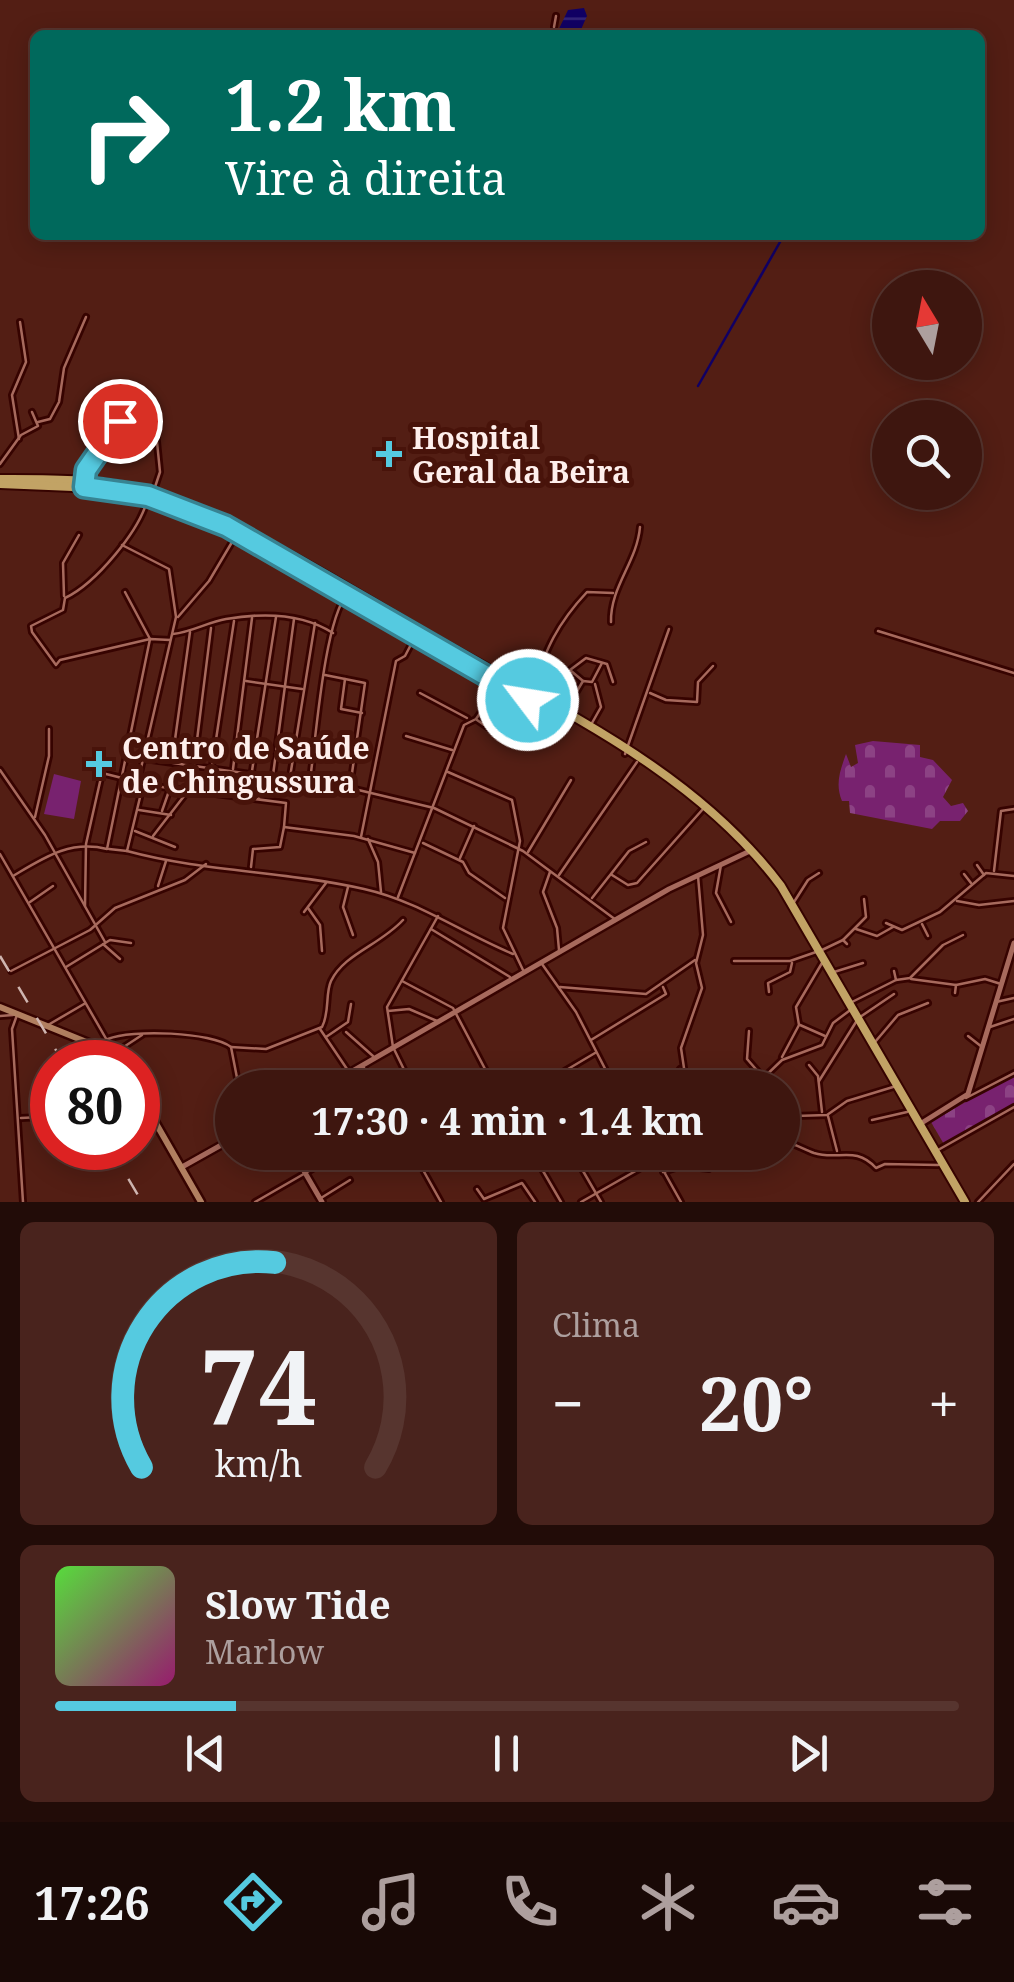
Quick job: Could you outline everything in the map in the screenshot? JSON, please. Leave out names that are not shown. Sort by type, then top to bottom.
[{"type":"highway","points":[[0,482],[84,484],[150,495],[243,531],[589,728],[690,791],[732,826],[793,904],[963,1202]]},
{"type":"highway","points":[[150,495],[238,532],[501,684],[626,751],[705,806],[750,851],[819,951],[963,1202]]},
{"type":"main road","points":[[0,1007],[75,1040]]},
{"type":"main road","points":[[160,1131],[201,1202]]},
{"type":"street","points":[[554,27],[556,16]]},
{"type":"street","points":[[0,464],[19,439],[38,422],[50,419],[58,403],[62,372],[86,317]]},
{"type":"street","points":[[19,439],[12,395],[26,362],[20,322]]},
{"type":"street","points":[[84,484],[86,470],[128,410]]},
{"type":"street","points":[[32,412],[38,422]]},
{"type":"street","points":[[64,598],[91,584],[140,522],[160,472],[156,432]]},
{"type":"street","points":[[610,622],[613,593],[625,577],[640,528]]},
{"type":"street","points":[[176,617],[194,602],[238,532]]},
{"type":"street","points":[[78,535],[63,563],[64,598],[60,613],[31,626],[38,645],[54,665],[252,616],[294,618],[333,633]]},
{"type":"street","points":[[121,544],[169,568],[176,617],[127,851]]},
{"type":"street","points":[[107,849],[150,640],[125,592]]},
{"type":"street","points":[[529,694],[541,658],[575,605],[587,592],[613,593]]},
{"type":"street","points":[[310,782],[338,605],[347,594]]},
{"type":"street","points":[[233,771],[252,616]]},
{"type":"street","points":[[252,773],[276,617]]},
{"type":"street","points":[[212,768],[235,618]]},
{"type":"street","points":[[272,776],[294,618]]},
{"type":"street","points":[[290,779],[315,624]]},
{"type":"street","points":[[194,765],[210,625]]},
{"type":"street","points":[[626,751],[669,630]]},
{"type":"street","points":[[878,631],[1014,672]]},
{"type":"street","points":[[172,762],[180,728],[190,632]]},
{"type":"street","points":[[361,838],[396,661],[405,656],[417,633]]},
{"type":"street","points":[[592,682],[583,682],[570,669],[586,658],[603,662],[613,682]]},
{"type":"street","points":[[592,682],[603,662]]},
{"type":"street","points":[[649,693],[662,700],[698,702],[698,684],[712,666]]},
{"type":"street","points":[[325,675],[365,683],[350,788]]},
{"type":"street","points":[[345,678],[341,709],[362,712]]},
{"type":"street","points":[[244,681],[304,689]]},
{"type":"street","points":[[420,693],[493,731],[526,740],[540,734],[583,682]]},
{"type":"street","points":[[589,728],[600,707],[600,695],[592,682]]},
{"type":"street","points":[[476,719],[501,684]]},
{"type":"street","points":[[397,899],[468,719]]},
{"type":"street","points":[[35,818],[49,756],[49,730]]},
{"type":"street","points":[[406,736],[453,751]]},
{"type":"street","points":[[145,759],[350,788],[434,808],[516,847],[616,920]]},
{"type":"street","points":[[559,876],[638,761]]},
{"type":"street","points":[[0,770],[35,818],[104,943],[120,960]]},
{"type":"street","points":[[448,772],[511,799],[520,835],[503,928],[512,954],[524,972]]},
{"type":"street","points":[[85,906],[86,844],[100,775],[286,804],[279,848],[254,849],[250,870]]},
{"type":"street","points":[[259,799],[262,775]]},
{"type":"street","points":[[527,854],[571,780]]},
{"type":"street","points":[[161,812],[170,788]]},
{"type":"street","points":[[153,836],[188,790]]},
{"type":"street","points":[[612,874],[628,885],[637,883],[705,806]]},
{"type":"street","points":[[138,810],[171,814]]},
{"type":"street","points":[[994,871],[1001,811],[1014,810]]},
{"type":"street","points":[[459,860],[474,826]]},
{"type":"street","points":[[284,827],[354,836],[416,854]]},
{"type":"street","points":[[134,830],[175,847]]},
{"type":"street","points":[[354,836],[360,830]]},
{"type":"street","points":[[368,839],[378,862],[382,894]]},
{"type":"street","points":[[590,899],[629,851],[646,842]]},
{"type":"street","points":[[422,843],[459,860],[468,873],[506,899]]},
{"type":"street","points":[[13,876],[54,852],[86,844],[166,861],[207,863],[382,894],[438,916],[512,954]]},
{"type":"street","points":[[353,1070],[698,874],[750,851]]},
{"type":"street","points":[[0,854],[107,1040],[142,1035],[213,1036],[232,1046],[266,1049],[320,1028],[328,1011],[328,985],[336,974],[354,953],[380,943],[403,920]]},
{"type":"street","points":[[158,888],[166,861]]},
{"type":"street","points":[[11,972],[55,950],[95,924],[106,912],[186,880],[207,863]]},
{"type":"street","points":[[721,864],[716,892],[729,910],[731,922]]},
{"type":"street","points":[[977,865],[984,875]]},
{"type":"street","points":[[886,922],[902,930],[921,922],[984,875],[994,871],[1012,875],[1012,868]]},
{"type":"street","points":[[551,870],[544,892],[558,930],[559,952]]},
{"type":"street","points":[[793,904],[808,880],[819,873]]},
{"type":"street","points":[[682,1068],[682,1037],[702,988],[696,960],[703,934],[698,874]]},
{"type":"street","points":[[964,874],[971,884]]},
{"type":"street","points":[[304,912],[326,883]]},
{"type":"street","points":[[29,903],[54,886]]},
{"type":"street","points":[[348,886],[343,907],[353,935]]},
{"type":"street","points":[[734,962],[792,960],[845,942],[867,916],[864,899]]},
{"type":"street","points":[[955,899],[971,905],[1014,902]]},
{"type":"street","points":[[308,908],[320,924],[322,952]]},
{"type":"street","points":[[404,1070],[393,1047],[387,1011],[438,916]]},
{"type":"street","points":[[921,922],[928,936]]},
{"type":"street","points":[[855,928],[866,936],[876,936],[893,927]]},
{"type":"street","points":[[430,929],[513,978]]},
{"type":"street","points":[[910,978],[943,945],[963,934]]},
{"type":"street","points":[[65,968],[104,943],[131,943]]},
{"type":"street","points":[[965,1098],[1014,945]]},
{"type":"street","points":[[560,987],[640,994],[662,986],[682,966],[696,960]]},
{"type":"street","points":[[769,992],[768,983],[790,972],[792,960]]},
{"type":"street","points":[[540,962],[560,987],[606,1070]]},
{"type":"street","points":[[782,1060],[798,1024],[796,1007],[823,962]]},
{"type":"street","points":[[833,973],[863,963]]},
{"type":"street","points":[[894,971],[896,980]]},
{"type":"street","points":[[843,1019],[896,980],[910,978],[956,986],[985,978],[1002,985]]},
{"type":"street","points":[[402,981],[455,1011],[486,1070]]},
{"type":"street","points":[[590,1040],[662,1000],[667,992],[662,986]]},
{"type":"street","points":[[955,994],[956,986]]},
{"type":"street","points":[[771,1070],[782,1060],[816,1049],[833,1022],[894,994]]},
{"type":"street","points":[[996,1002],[1014,998]]},
{"type":"street","points":[[874,1043],[898,1015],[928,1002]]},
{"type":"street","points":[[47,1026],[86,1003]]},
{"type":"street","points":[[324,1038],[348,1022],[351,1004]]},
{"type":"street","points":[[387,1011],[410,1010],[438,1021]]},
{"type":"street","points":[[819,1081],[854,1014]]},
{"type":"street","points":[[0,1016],[17,1015],[12,1028],[23,1202]]},
{"type":"street","points":[[989,1028],[1014,1018]]},
{"type":"street","points":[[798,1024],[826,1037]]},
{"type":"street","points":[[320,1028],[348,1070]]},
{"type":"street","points":[[749,1031],[747,1059],[757,1070]]},
{"type":"street","points":[[346,1032],[363,1043],[374,1058]]},
{"type":"street","points":[[137,1040],[142,1035]]},
{"type":"street","points":[[968,1036],[983,1047]]},
{"type":"street","points":[[232,1046],[235,1070]]},
{"type":"street","points":[[566,1070],[597,1052]]},
{"type":"street","points":[[362,1065],[365,1070]]},
{"type":"street","points":[[809,1066],[819,1081],[837,1152]]},
{"type":"street","points":[[918,1125],[1014,1073]]},
{"type":"street","points":[[800,1115],[825,1114],[848,1101],[894,1087]]},
{"type":"street","points":[[937,1151],[1014,1108]]},
{"type":"street","points":[[872,1120],[908,1112]]},
{"type":"street","points":[[19,1118],[30,1118]]},
{"type":"street","points":[[182,1168],[215,1148]]},
{"type":"street","points":[[800,1148],[819,1155],[837,1152],[864,1156],[876,1168],[885,1164],[940,1164]]},
{"type":"street","points":[[978,1202],[1014,1164]]},
{"type":"street","points":[[303,1170],[320,1200],[350,1180]]},
{"type":"street","points":[[255,1202],[312,1170]]},
{"type":"street","points":[[422,1170],[441,1202]]},
{"type":"street","points":[[542,1170],[561,1202]]},
{"type":"street","points":[[583,1170],[602,1202]]},
{"type":"street","points":[[581,1202],[637,1170]]},
{"type":"street","points":[[669,1170],[663,1172],[681,1202]]},
{"type":"street","points":[[477,1189],[484,1199],[490,1199],[522,1182],[535,1202]]},
{"type":"green space","points":[[873,741],[920,745],[920,757],[933,760],[952,780],[943,797],[951,806],[963,803],[968,811],[960,821],[940,821],[932,829],[850,813],[849,801],[842,801],[839,789],[842,766],[846,754],[851,767],[858,763],[855,745]]},
{"type":"green space","points":[[54,774],[81,781],[74,819],[44,814]]},
{"type":"green space","points":[[1014,1074],[1014,1106],[945,1146],[931,1122]]},
{"type":"shaded area","points":[[584,8],[587,16],[581,30],[558,30],[568,10]]},
{"type":"waterway","points":[[698,386],[781,240]]},
{"type":"railway","points":[[0,956],[50,1040]]},
{"type":"railway","points":[[123,1170],[142,1202]]},
{"type":"place","name":"Hospital Geral da Beira","points":[[389,454]]},
{"type":"place","name":"Centro de Saúde de Chingussura","points":[[99,764]]},
{"type":"route","points":[[120,421],[86,470],[84,487],[148,496],[226,526],[528,700]]}]
